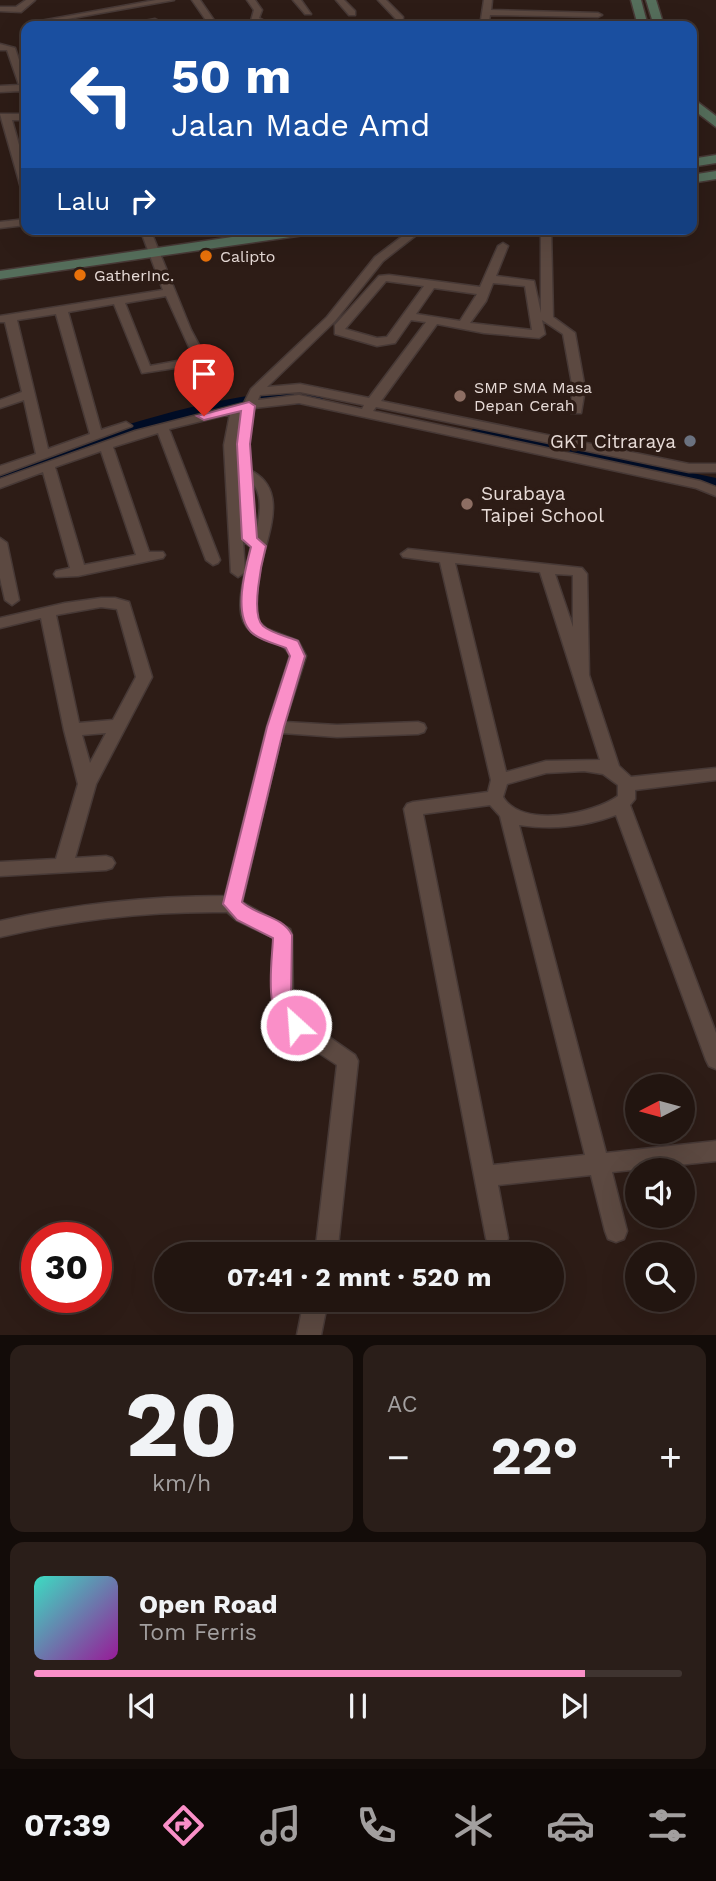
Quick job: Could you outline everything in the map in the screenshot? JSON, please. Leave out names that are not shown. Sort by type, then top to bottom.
[{"type":"main road","points":[[642,21],[637,4],[652,4],[657,21]]},
{"type":"main road","points":[[697,106],[716,123]]},
{"type":"main road","points":[[697,122],[716,138]]},
{"type":"main road","points":[[697,162],[716,159]]},
{"type":"main road","points":[[697,178],[716,176]]},
{"type":"main road","points":[[0,264],[196,235]]},
{"type":"main road","points":[[0,275],[150,241],[234,235]]},
{"type":"street","points":[[3,4],[18,9],[31,0]]},
{"type":"street","points":[[66,21],[170,0]]},
{"type":"street","points":[[196,0],[211,21]]},
{"type":"street","points":[[251,0],[258,10],[254,19],[259,21]]},
{"type":"street","points":[[297,0],[308,12]]},
{"type":"street","points":[[340,0],[352,13]]},
{"type":"street","points":[[382,0],[399,21]]},
{"type":"street","points":[[485,21],[488,0]]},
{"type":"street","points":[[486,12],[598,15]]},
{"type":"street","points":[[0,47],[11,48],[21,79]]},
{"type":"street","points":[[0,89],[21,91]]},
{"type":"street","points":[[17,155],[2,116],[21,115]]},
{"type":"street","points":[[0,225],[21,223]]},
{"type":"street","points":[[238,572],[231,445],[249,401],[331,319],[379,259],[411,235]]},
{"type":"street","points":[[546,235],[548,318],[569,333],[579,389],[576,410]]},
{"type":"street","points":[[118,300],[148,371],[201,360],[150,241]]},
{"type":"street","points":[[462,326],[482,296],[503,246]]},
{"type":"street","points":[[410,316],[530,335],[540,332],[530,283],[490,279]]},
{"type":"street","points":[[431,284],[394,338],[377,342],[339,331],[339,327],[378,280],[431,284],[482,296]]},
{"type":"street","points":[[78,571],[5,318],[170,292]]},
{"type":"street","points":[[482,296],[484,329]]},
{"type":"street","points":[[61,309],[101,440],[151,556],[61,574]]},
{"type":"street","points":[[370,407],[433,321]]},
{"type":"street","points":[[0,404],[28,394]]},
{"type":"street","points":[[0,471],[101,440],[162,427],[249,401],[299,399],[370,407],[690,468],[716,468]]},
{"type":"street","points":[[232,904],[275,727],[298,656],[288,641],[258,630],[251,623],[251,584],[259,546],[250,541],[245,473],[244,433],[249,401]]},
{"type":"street","points":[[370,407],[700,485],[716,492]]},
{"type":"street","points":[[101,440],[125,426]]},
{"type":"street","points":[[162,427],[213,561]]},
{"type":"street","points":[[0,484],[45,459]]},
{"type":"street","points":[[0,542],[12,600]]},
{"type":"street","points":[[408,554],[572,569],[580,574],[581,675]]},
{"type":"street","points":[[446,558],[497,789],[508,816],[616,1231]]},
{"type":"street","points":[[546,566],[611,769],[627,784],[716,774]]},
{"type":"street","points":[[0,623],[111,601],[124,606],[144,677],[88,784],[64,863]]},
{"type":"street","points":[[48,613],[72,730],[88,784]]},
{"type":"street","points":[[72,730],[117,726]]},
{"type":"street","points":[[275,727],[337,731],[418,728]]},
{"type":"street","points":[[497,1238],[413,809],[497,789],[557,765],[611,769]]},
{"type":"street","points":[[508,816],[554,823],[573,822],[607,813],[626,799],[627,784]]},
{"type":"street","points":[[621,805],[716,1060]]},
{"type":"street","points":[[1,864],[106,863]]},
{"type":"street","points":[[0,929],[60,914],[192,903],[232,904],[243,914],[276,928],[283,935],[281,998],[288,1019],[348,1060],[327,1242]]},
{"type":"street","points":[[485,1176],[597,1162],[716,1152]]},
{"type":"street","points":[[309,1335],[314,1312]]},
{"type":"waterway","points":[[0,476],[104,439],[183,416],[262,399],[288,397],[315,400]]},
{"type":"waterway","points":[[476,433],[716,484]]},
{"type":"place","name":"Calipto","points":[[206,256]]},
{"type":"place","name":"GatherInc.","points":[[80,275]]},
{"type":"place","name":"SMP SMA Masa Depan Cerah","points":[[460,396]]},
{"type":"place","name":"GKT Citraraya","points":[[690,441]]},
{"type":"place","name":"Surabaya Taipei School","points":[[467,504]]},
{"type":"route","points":[[204,416],[249,406],[243,444],[250,539],[259,546],[252,569],[250,618],[253,627],[288,641],[298,656],[275,727],[232,904],[243,914],[276,928],[283,935],[285,944],[281,998],[288,1019],[296,1025]]}]
